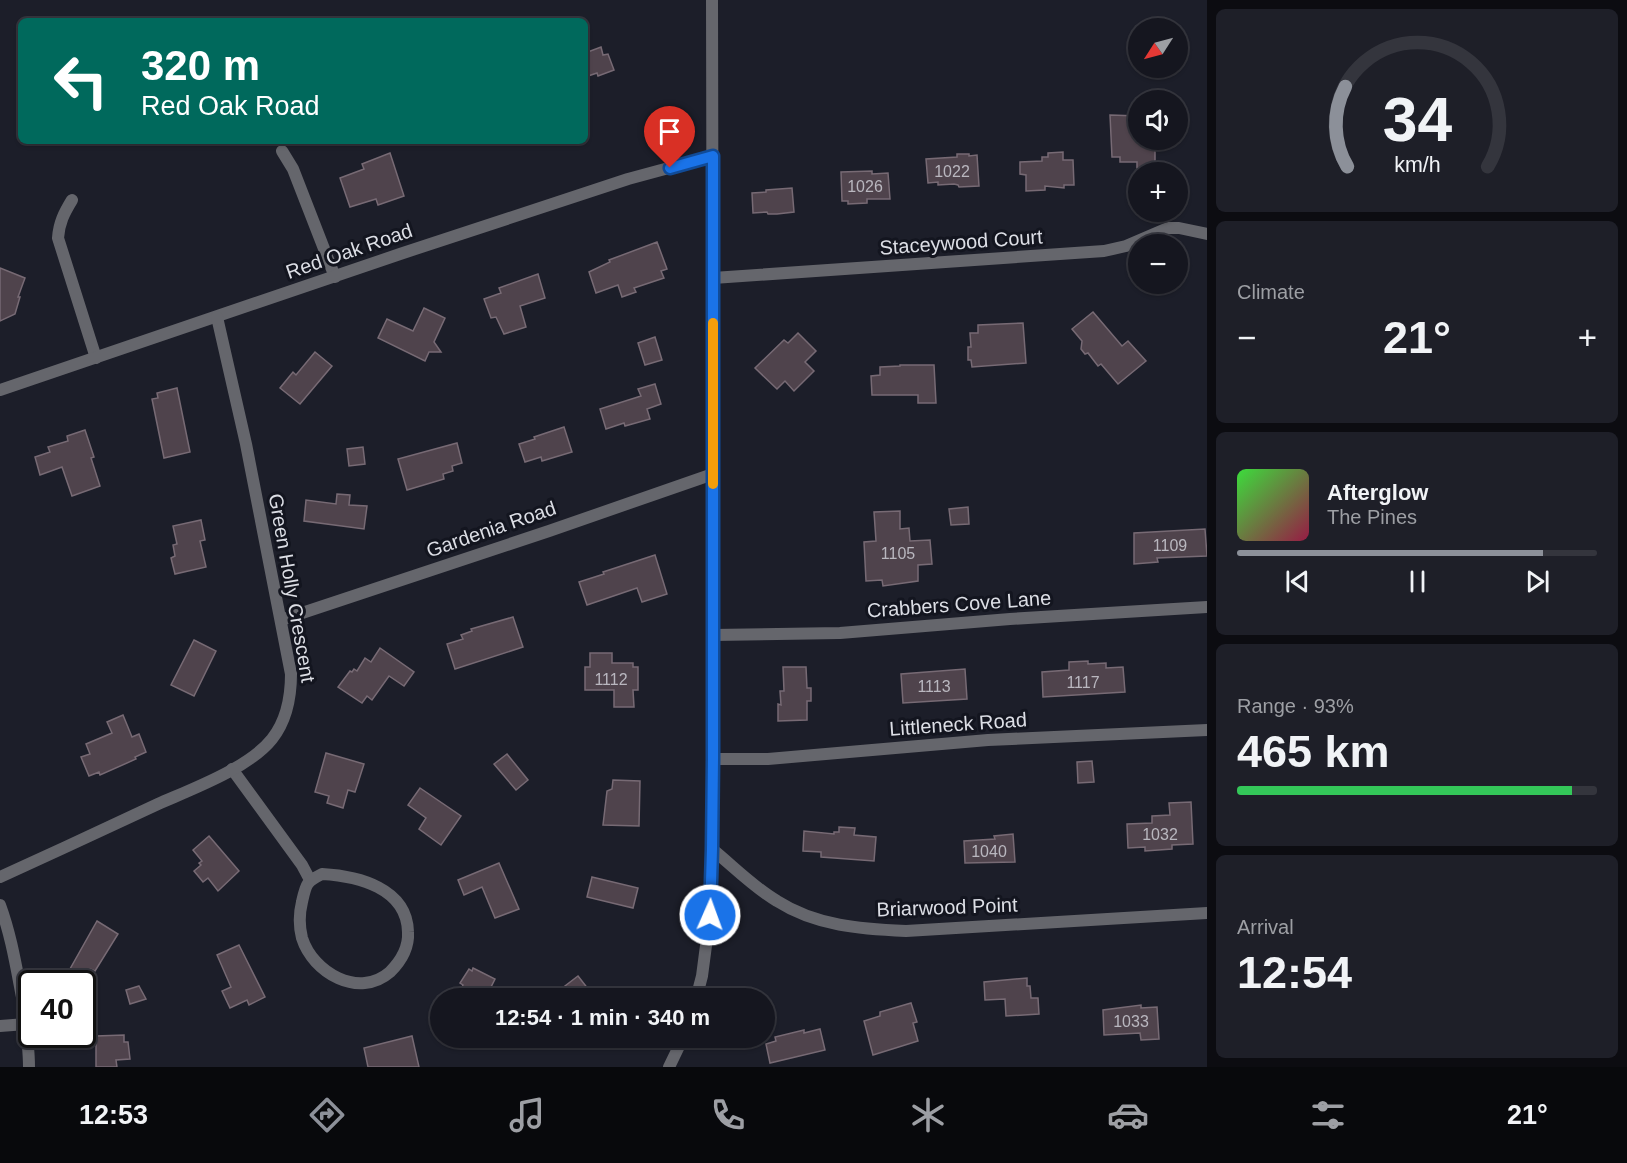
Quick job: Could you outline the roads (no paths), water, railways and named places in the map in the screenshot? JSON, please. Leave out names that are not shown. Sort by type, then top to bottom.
[{"type":"street","points":[[699,988],[710,915],[712,849],[712,0]]},
{"type":"street","points":[[282,151],[293,169],[335,277]]},
{"type":"street","name":"Red Oak Road","points":[[0,390],[628,179],[713,156]]},
{"type":"street","points":[[72,200],[62,217],[58,238],[96,358]]},
{"type":"street","name":"Staceywood Court","points":[[713,278],[1104,252],[1137,242],[1168,228],[1207,234]]},
{"type":"street","name":"Green Holly Crescent","points":[[0,877],[250,759],[267,744],[281,726],[288,708],[291,674],[246,444],[217,317]]},
{"type":"street","name":"Gardenia Road","points":[[281,620],[713,474]]},
{"type":"street","name":"Crabbers Cove Lane","points":[[713,636],[840,633],[1010,619],[1207,607]]},
{"type":"street","name":"Littleneck Road","points":[[713,759],[768,759],[988,740],[1207,730]]},
{"type":"street","points":[[232,769],[302,865],[310,880]]},
{"type":"street","name":"Briarwood Point","points":[[712,849],[777,902],[823,922],[843,926],[906,931],[1207,913]]},
{"type":"street","points":[[322,874],[356,878],[391,894],[398,902],[408,924],[408,938],[405,951],[396,966],[386,975],[374,981],[346,982],[319,966],[309,954],[300,927],[300,911],[305,888],[310,880],[322,874]]},
{"type":"street","points":[[0,905],[18,974]]},
{"type":"street","points":[[0,1026],[18,1025]]},
{"type":"street","points":[[28,1048],[29,1067]]},
{"type":"street","points":[[669,1067],[678,1048]]}]
